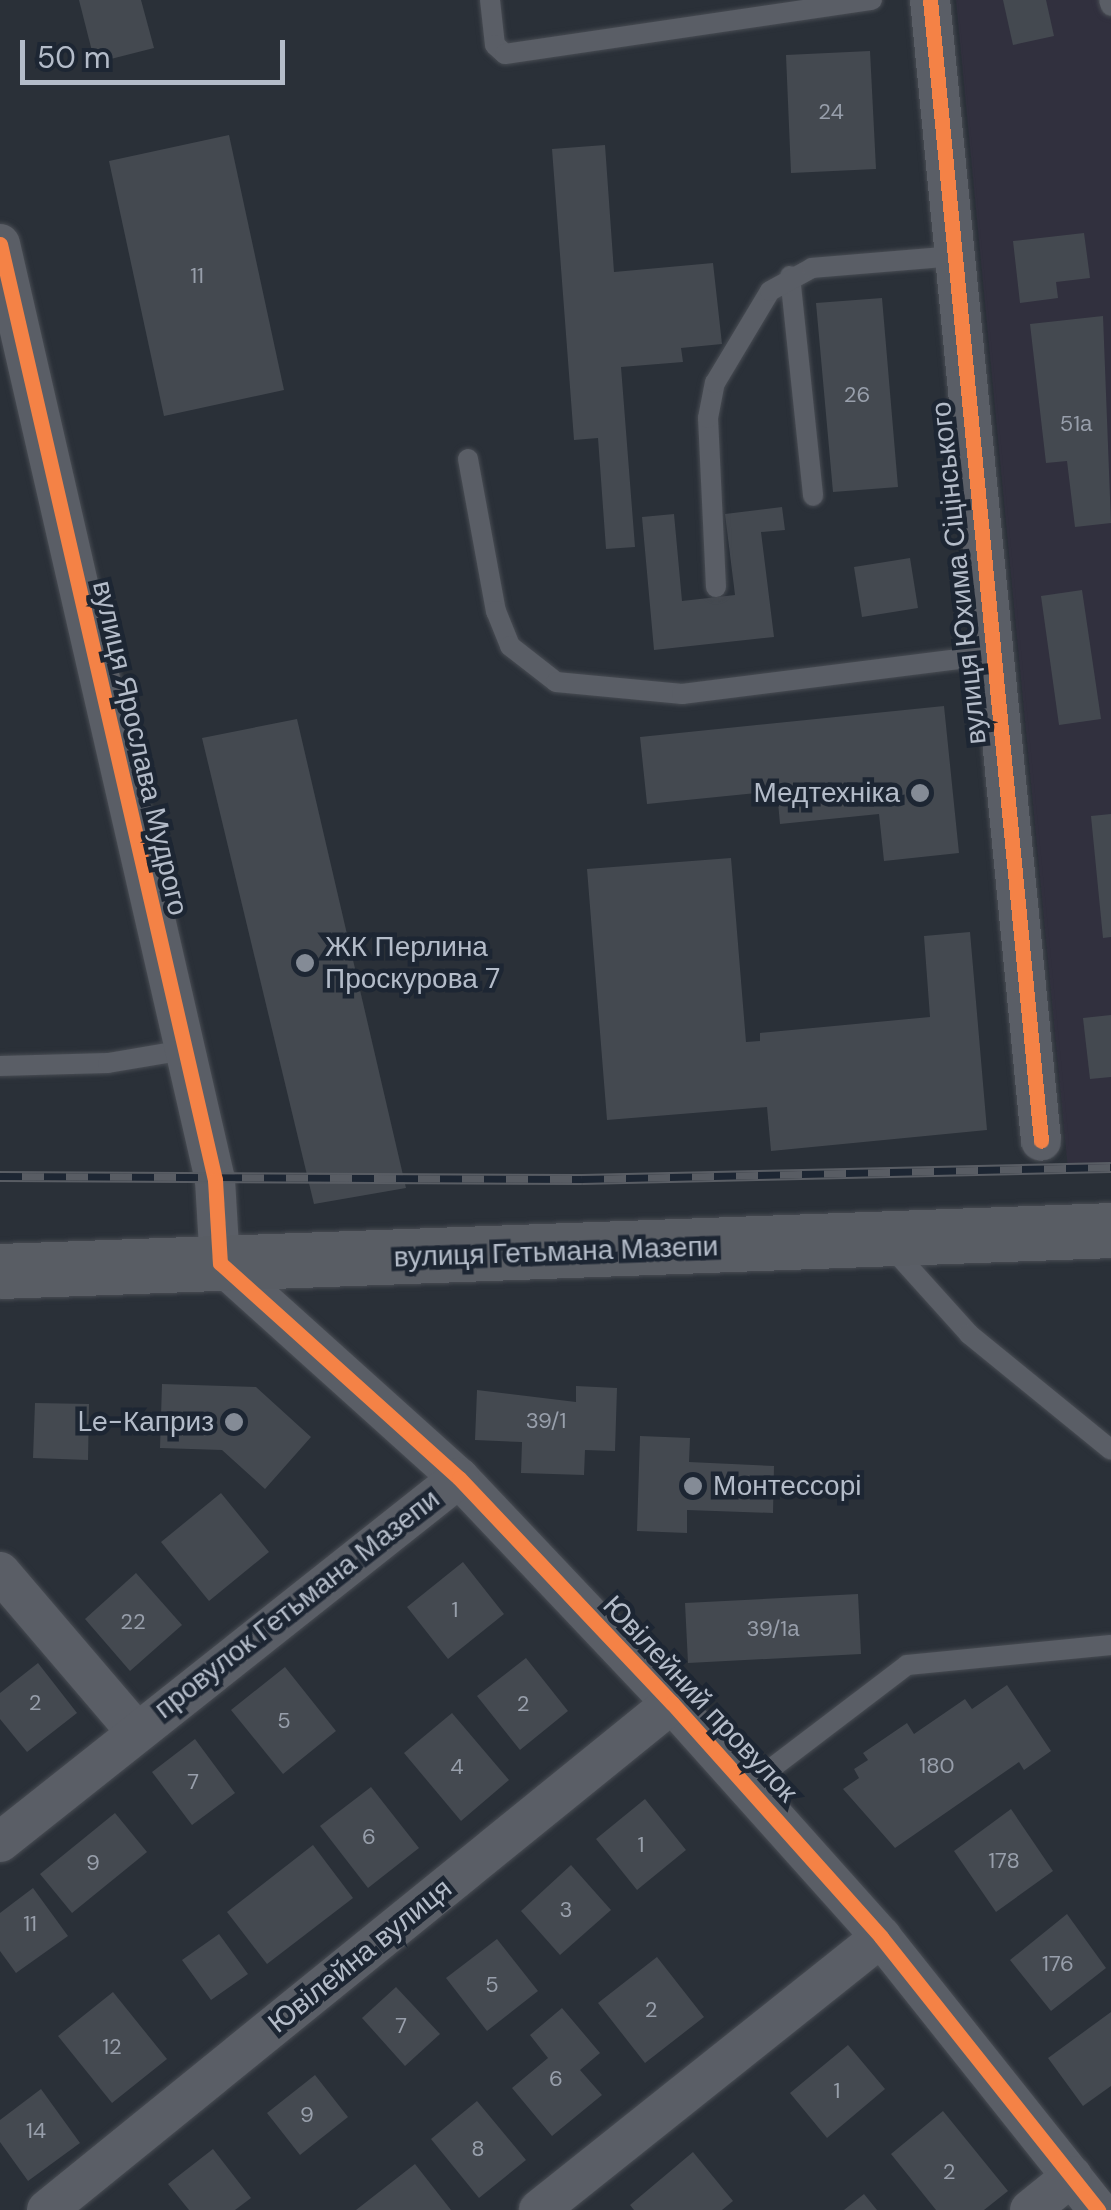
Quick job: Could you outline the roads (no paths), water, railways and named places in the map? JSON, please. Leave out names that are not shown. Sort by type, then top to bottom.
[{"type":"main road","name":"вулиця Гетьмана Мазепи","points":[[0,1271],[1111,1230]]},
{"type":"street","name":"вулиця Юхима Сіцінського","points":[[930,0],[991,655],[1042,1141]]},
{"type":"street","name":"вулиця Ярослава Мудрого","points":[[0,244],[215,1180],[220,1263]]},
{"type":"street","name":"Ювілейний провулок","points":[[220,1263],[458,1478],[672,1703],[880,1937],[1098,2210]]},
{"type":"street","name":"провулок Гетьмана Мазепи","points":[[0,1842],[135,1730],[458,1478]]},
{"type":"street","name":"провулок Гетьмана Мазепи","points":[[3,1581],[135,1730]]},
{"type":"street","name":"Ювілейна вулиця","points":[[48,2210],[672,1703]]},
{"type":"street","points":[[539,2210],[880,1937]]},
{"type":"street","points":[[1030,2210],[1072,2176]]},
{"type":"lane","points":[[490,0],[495,45],[505,54],[872,0]]},
{"type":"lane","points":[[716,587],[706,453],[715,382],[740,334],[790,276],[954,256]]},
{"type":"lane","points":[[790,276],[813,496]]},
{"type":"lane","points":[[468,459],[496,612],[510,646],[556,682],[682,694],[991,655]]},
{"type":"lane","points":[[0,1066],[108,1063],[184,1050]]},
{"type":"lane","points":[[884,1240],[968,1334],[1111,1450]]},
{"type":"lane","points":[[748,1787],[907,1666],[1111,1645]]},
{"type":"railway","points":[[0,1176],[582,1179],[1111,1167]]},
{"type":"place","name":"Медтехніка","points":[[920,793]]},
{"type":"place","name":"ЖК Перлина Проскурова 7","points":[[305,963]]},
{"type":"place","name":"Le-Каприз","points":[[234,1422]]},
{"type":"place","name":"Монтессорі","points":[[693,1486]]}]
